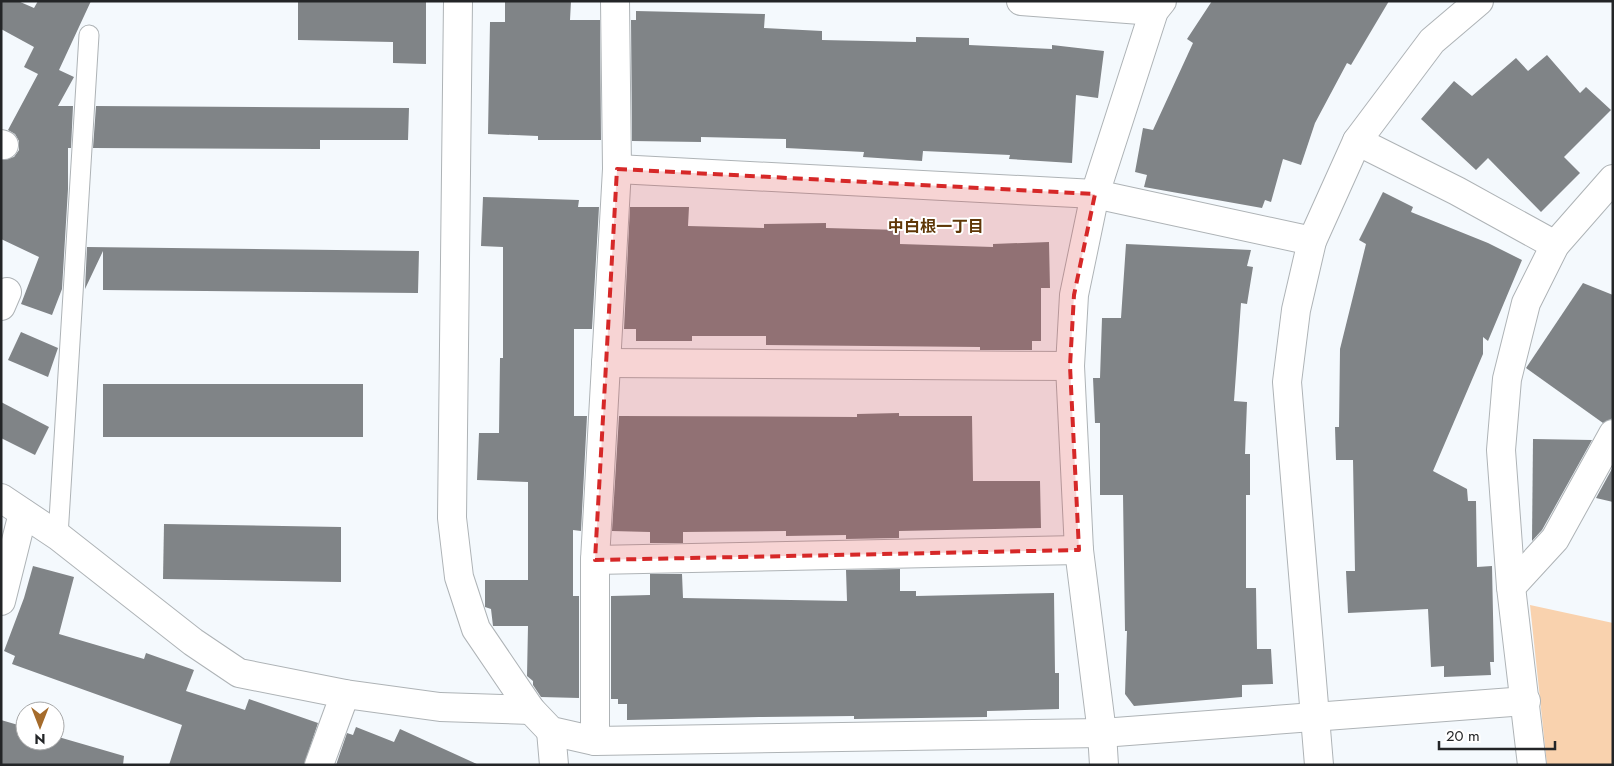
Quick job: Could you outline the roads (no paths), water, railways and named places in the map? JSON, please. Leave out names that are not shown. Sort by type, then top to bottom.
[{"type":"street","points":[[458,1],[452,518],[459,577],[476,629],[531,710],[551,731],[595,741],[1102,733],[1526,701]]},
{"type":"street","points":[[595,741],[595,560],[617,169],[615,1]]},
{"type":"street","points":[[1021,1],[1158,6],[1095,194],[1074,295],[1070,366],[1079,550],[1102,733],[1104,765]]},
{"type":"street","points":[[1318,765],[1287,382],[1296,310],[1312,241],[1357,141],[1432,41],[1479,1]]},
{"type":"street","points":[[1357,141],[1457,191],[1555,245]]},
{"type":"street","points":[[617,169],[1095,194],[1312,241]]},
{"type":"street","points":[[1532,765],[1526,701],[1511,587],[1501,450],[1506,379],[1526,303],[1555,245],[1613,180]]},
{"type":"street","points":[[606,363],[1070,366]]},
{"type":"street","points":[[1511,587],[1555,540],[1612,436]]},
{"type":"street","points":[[1,601],[12,505],[58,536],[193,642],[239,673],[345,694],[440,707],[531,710]]},
{"type":"street","points":[[595,560],[1079,550]]},
{"type":"street","points":[[319,765],[345,694]]},
{"type":"street","points":[[551,731],[554,765]]},
{"type":"lane","points":[[58,536],[89,35]]},
{"type":"district","name":"中白根一丁目","points":[[936,226]]}]
